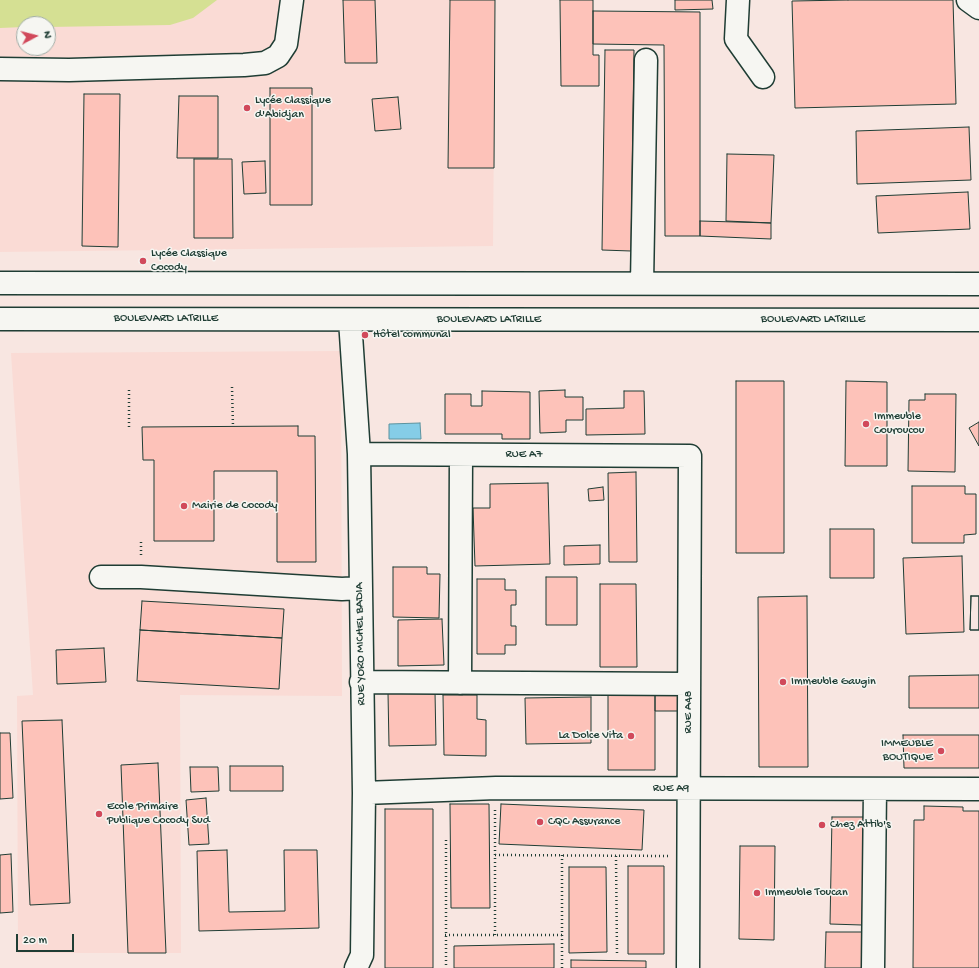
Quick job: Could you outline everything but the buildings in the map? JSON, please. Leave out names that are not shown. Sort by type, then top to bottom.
[{"type":"street","points":[[0,69],[69,70],[244,65],[265,63],[278,56],[286,44],[292,0]]},
{"type":"street","points":[[738,0],[736,39],[763,77]]},
{"type":"street","points":[[968,0],[979,8]]},
{"type":"street","points":[[642,283],[646,60]]},
{"type":"street","points":[[0,283],[979,284]]},
{"type":"street","name":"BOULEVARD LATRILLE","points":[[0,319],[979,320]]},
{"type":"street","name":"RUE YORO MICHEL BADIA","points":[[350,320],[358,454],[364,793],[362,955],[356,968]]},
{"type":"street","name":"RUE A7","points":[[358,454],[690,456]]},
{"type":"street","points":[[460,683],[461,455]]},
{"type":"street","name":"RUE A48","points":[[688,968],[690,456]]},
{"type":"street","points":[[101,577],[141,577],[342,589],[360,588]]},
{"type":"street","points":[[361,682],[689,684]]},
{"type":"street","name":"RUE A9","points":[[364,793],[496,788],[979,789]]},
{"type":"street","points":[[873,968],[875,789]]},
{"type":"path","points":[[232,387],[233,427]]},
{"type":"path","points":[[129,388],[129,427]]},
{"type":"path","points":[[495,935],[496,788]]},
{"type":"path","points":[[446,840],[446,968]]},
{"type":"path","points":[[495,855],[688,856]]},
{"type":"path","points":[[562,855],[562,968]]},
{"type":"path","points":[[616,856],[617,954]]},
{"type":"path","points":[[445,935],[562,935]]},
{"type":"shaded area","name":"Lycée Classique d'Abidjan","points":[[0,0],[495,0],[493,246],[0,252]]},
{"type":"shaded area","name":"Mairie de Cocody","points":[[341,351],[342,696],[180,695],[181,953],[18,953],[17,696],[33,695],[11,353]]},
{"type":"green space","points":[[0,0],[217,0],[193,18],[170,25],[56,27],[56,16],[16,16],[16,27],[0,28]]},
{"type":"water","points":[[420,423],[421,439],[389,439],[389,424]]},
{"type":"place","name":"Lycée Classique d'Abidjan","points":[[247,108]]},
{"type":"place","name":"Lycée Classique Cocody","points":[[143,261]]},
{"type":"place","name":"Hôtel communal","points":[[365,335]]},
{"type":"place","name":"Immeuble Couroucou","points":[[866,424]]},
{"type":"place","name":"Mairie de Cocody","points":[[184,506]]},
{"type":"place","name":"Immeuble Gaugin","points":[[783,682]]},
{"type":"place","name":"La Dolce Vita","points":[[631,736]]},
{"type":"place","name":"IMMEUBLE BOUTIQUE","points":[[941,751]]},
{"type":"place","name":"Ecole Primaire Publique Cocody Sud","points":[[99,814]]},
{"type":"place","name":"CQC Assurance","points":[[540,822]]},
{"type":"place","name":"Chez Attib's","points":[[822,825]]},
{"type":"place","name":"Immeuble Toucan","points":[[757,893]]}]
